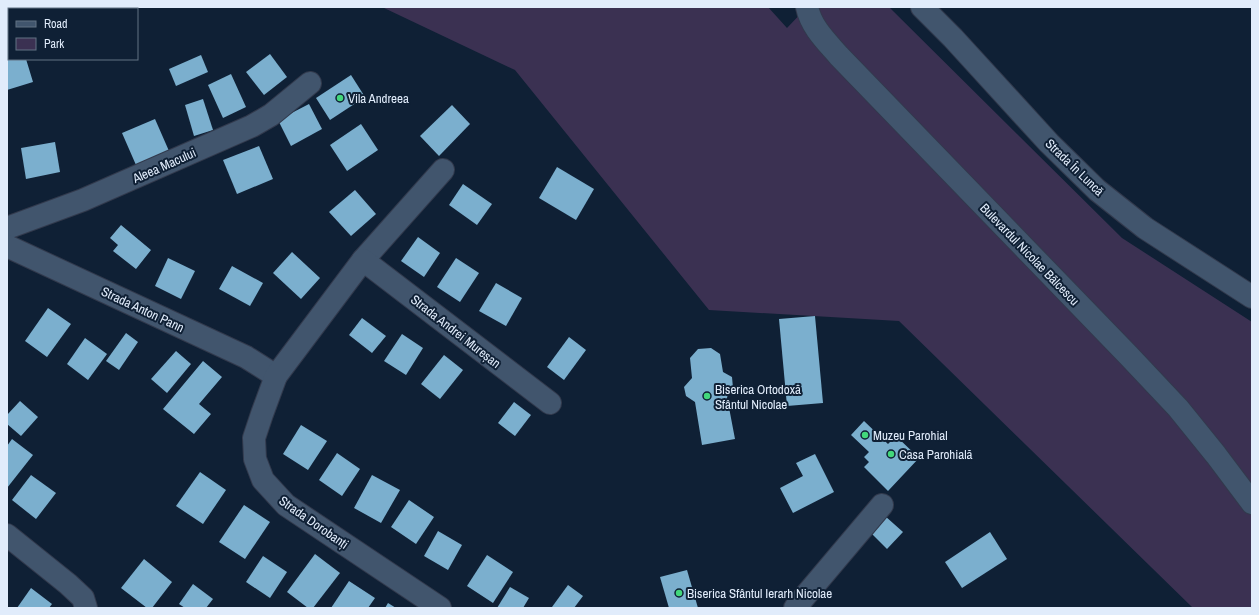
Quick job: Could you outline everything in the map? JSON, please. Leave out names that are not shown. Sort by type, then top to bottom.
[{"type":"street","name":"Bulevardul Nicolae Bălcescu","points":[[807,7],[814,26],[839,56],[1178,408],[1252,503]]},
{"type":"street","name":"Strada În Luncă","points":[[922,7],[953,38],[1049,142],[1097,190],[1145,228],[1252,297]]},
{"type":"street","name":"Aleea Macului","points":[[7,228],[83,200],[252,126],[272,115],[310,83]]},
{"type":"street","points":[[276,376],[363,260],[442,170]]},
{"type":"street","name":"Strada Anton Pann","points":[[7,246],[246,357],[276,376]]},
{"type":"street","name":"Strada Andrei Mureșan","points":[[363,260],[550,403]]},
{"type":"street","name":"Strada Dorobanți","points":[[276,376],[254,438],[255,459],[263,480],[286,505],[440,608]]},
{"type":"street","points":[[795,608],[882,505]]},
{"type":"street","points":[[7,535],[68,584],[83,598],[86,608]]},
{"type":"green space","points":[[382,7],[768,7],[787,28],[807,7],[889,7],[1122,238],[1252,322],[1252,608],[1193,608],[899,321],[709,310],[515,70]]},
{"type":"building","points":[[74,7],[87,7],[87,8],[72,8]]},
{"type":"building","points":[[7,49],[8,60],[26,60],[33,82],[7,90]]},
{"type":"building","points":[[270,54],[287,77],[264,95],[246,72]]},
{"type":"building","points":[[201,55],[208,72],[176,86],[169,69]]},
{"type":"building","points":[[231,74],[246,107],[223,118],[208,85]]},
{"type":"building","name":"Vila Andreea","points":[[351,75],[365,97],[330,120],[316,98]]},
{"type":"building","points":[[203,99],[213,130],[194,136],[185,105]]},
{"type":"building","points":[[309,104],[322,129],[291,146],[278,120]]},
{"type":"building","points":[[452,105],[470,124],[439,156],[420,136]]},
{"type":"building","points":[[155,119],[169,151],[136,165],[122,133]]},
{"type":"building","points":[[361,124],[378,150],[347,171],[330,145]]},
{"type":"building","points":[[55,142],[60,172],[26,179],[21,148]]},
{"type":"building","points":[[259,146],[273,179],[237,194],[223,160]]},
{"type":"building","points":[[557,167],[594,189],[576,220],[539,198]]},
{"type":"building","points":[[463,184],[492,204],[477,225],[449,205]]},
{"type":"building","points":[[355,190],[376,214],[351,236],[329,212]]},
{"type":"building","points":[[121,225],[151,250],[136,269],[113,251],[118,245],[110,238]]},
{"type":"building","points":[[418,237],[440,253],[424,277],[401,261]]},
{"type":"building","points":[[292,252],[320,278],[301,299],[273,273]]},
{"type":"building","points":[[168,258],[195,271],[181,299],[155,286]]},
{"type":"building","points":[[456,258],[479,273],[460,302],[437,287]]},
{"type":"building","points":[[232,266],[263,283],[250,306],[219,289]]},
{"type":"building","points":[[496,283],[522,298],[506,326],[479,311]]},
{"type":"building","points":[[48,308],[71,324],[47,357],[25,341]]},
{"type":"building","points":[[815,316],[823,403],[787,406],[779,319]]},
{"type":"building","points":[[362,318],[386,336],[372,353],[349,335]]},
{"type":"building","points":[[126,333],[138,342],[119,370],[106,361]]},
{"type":"building","points":[[402,334],[423,348],[406,375],[384,361]]},
{"type":"building","points":[[569,337],[586,350],[564,380],[547,367]]},
{"type":"building","points":[[85,338],[107,354],[88,380],[67,364]]},
{"type":"building","name":"Biserica Ortodoxă Sfântul Nicolae","points":[[711,348],[720,354],[723,372],[732,377],[733,388],[727,397],[735,439],[702,445],[695,402],[686,396],[684,387],[692,378],[690,358],[698,349]]},
{"type":"building","points":[[176,351],[191,364],[167,393],[151,379]]},
{"type":"building","points":[[444,355],[463,370],[440,399],[421,384]]},
{"type":"building","points":[[203,361],[222,377],[199,404],[211,414],[194,434],[163,409]]},
{"type":"building","points":[[20,401],[38,417],[21,436],[7,424],[7,415]]},
{"type":"building","points":[[514,402],[531,415],[515,436],[498,423]]},
{"type":"building","name":"Casa Parohială","points":[[864,421],[888,444],[896,436],[919,458],[888,491],[864,467],[869,462],[864,457],[869,452],[851,435]]},
{"type":"building","points":[[301,425],[327,441],[308,470],[283,454]]},
{"type":"building","points":[[12,439],[33,455],[7,488],[7,446]]},
{"type":"building","points":[[337,453],[360,469],[342,496],[319,480]]},
{"type":"building","points":[[815,454],[834,492],[793,513],[780,488],[803,476],[796,463]]},
{"type":"building","points":[[200,472],[226,490],[203,524],[176,506]]},
{"type":"building","points":[[31,475],[56,493],[36,519],[12,500]]},
{"type":"building","points":[[372,475],[400,490],[381,523],[354,508]]},
{"type":"building","points":[[409,500],[434,517],[416,544],[391,527]]},
{"type":"building","points":[[244,505],[270,522],[245,559],[219,542]]},
{"type":"building","points":[[885,516],[903,532],[887,549],[870,532]]},
{"type":"building","points":[[438,531],[462,545],[448,570],[424,556]]},
{"type":"building","points":[[990,532],[1007,559],[962,588],[945,562]]},
{"type":"building","points":[[315,554],[340,573],[313,608],[308,608],[287,592]]},
{"type":"building","points":[[487,555],[513,572],[493,603],[467,586]]},
{"type":"building","points":[[263,556],[287,572],[270,598],[246,582]]},
{"type":"building","points":[[144,559],[172,582],[152,608],[147,608],[121,588]]},
{"type":"building","name":"Biserica Sfântul Ierarh Nicolae","points":[[687,570],[698,608],[669,608],[660,577]]},
{"type":"building","points":[[349,581],[375,598],[368,608],[331,608]]},
{"type":"building","points":[[193,584],[213,599],[206,608],[185,608],[179,604]]},
{"type":"building","points":[[568,585],[583,596],[574,608],[552,607]]},
{"type":"building","points":[[510,587],[529,598],[523,608],[497,608]]},
{"type":"building","points":[[31,588],[52,604],[49,608],[17,608]]},
{"type":"building","points":[[388,603],[396,608],[385,608]]},
{"type":"place","name":"Vila Andreea","points":[[340,98]]},
{"type":"place","name":"Biserica Ortodoxă Sfântul Nicolae","points":[[707,396]]},
{"type":"place","name":"Muzeu Parohial","points":[[865,435]]},
{"type":"place","name":"Casa Parohială","points":[[891,454]]},
{"type":"place","name":"Biserica Sfântul Ierarh Nicolae","points":[[679,593]]}]
